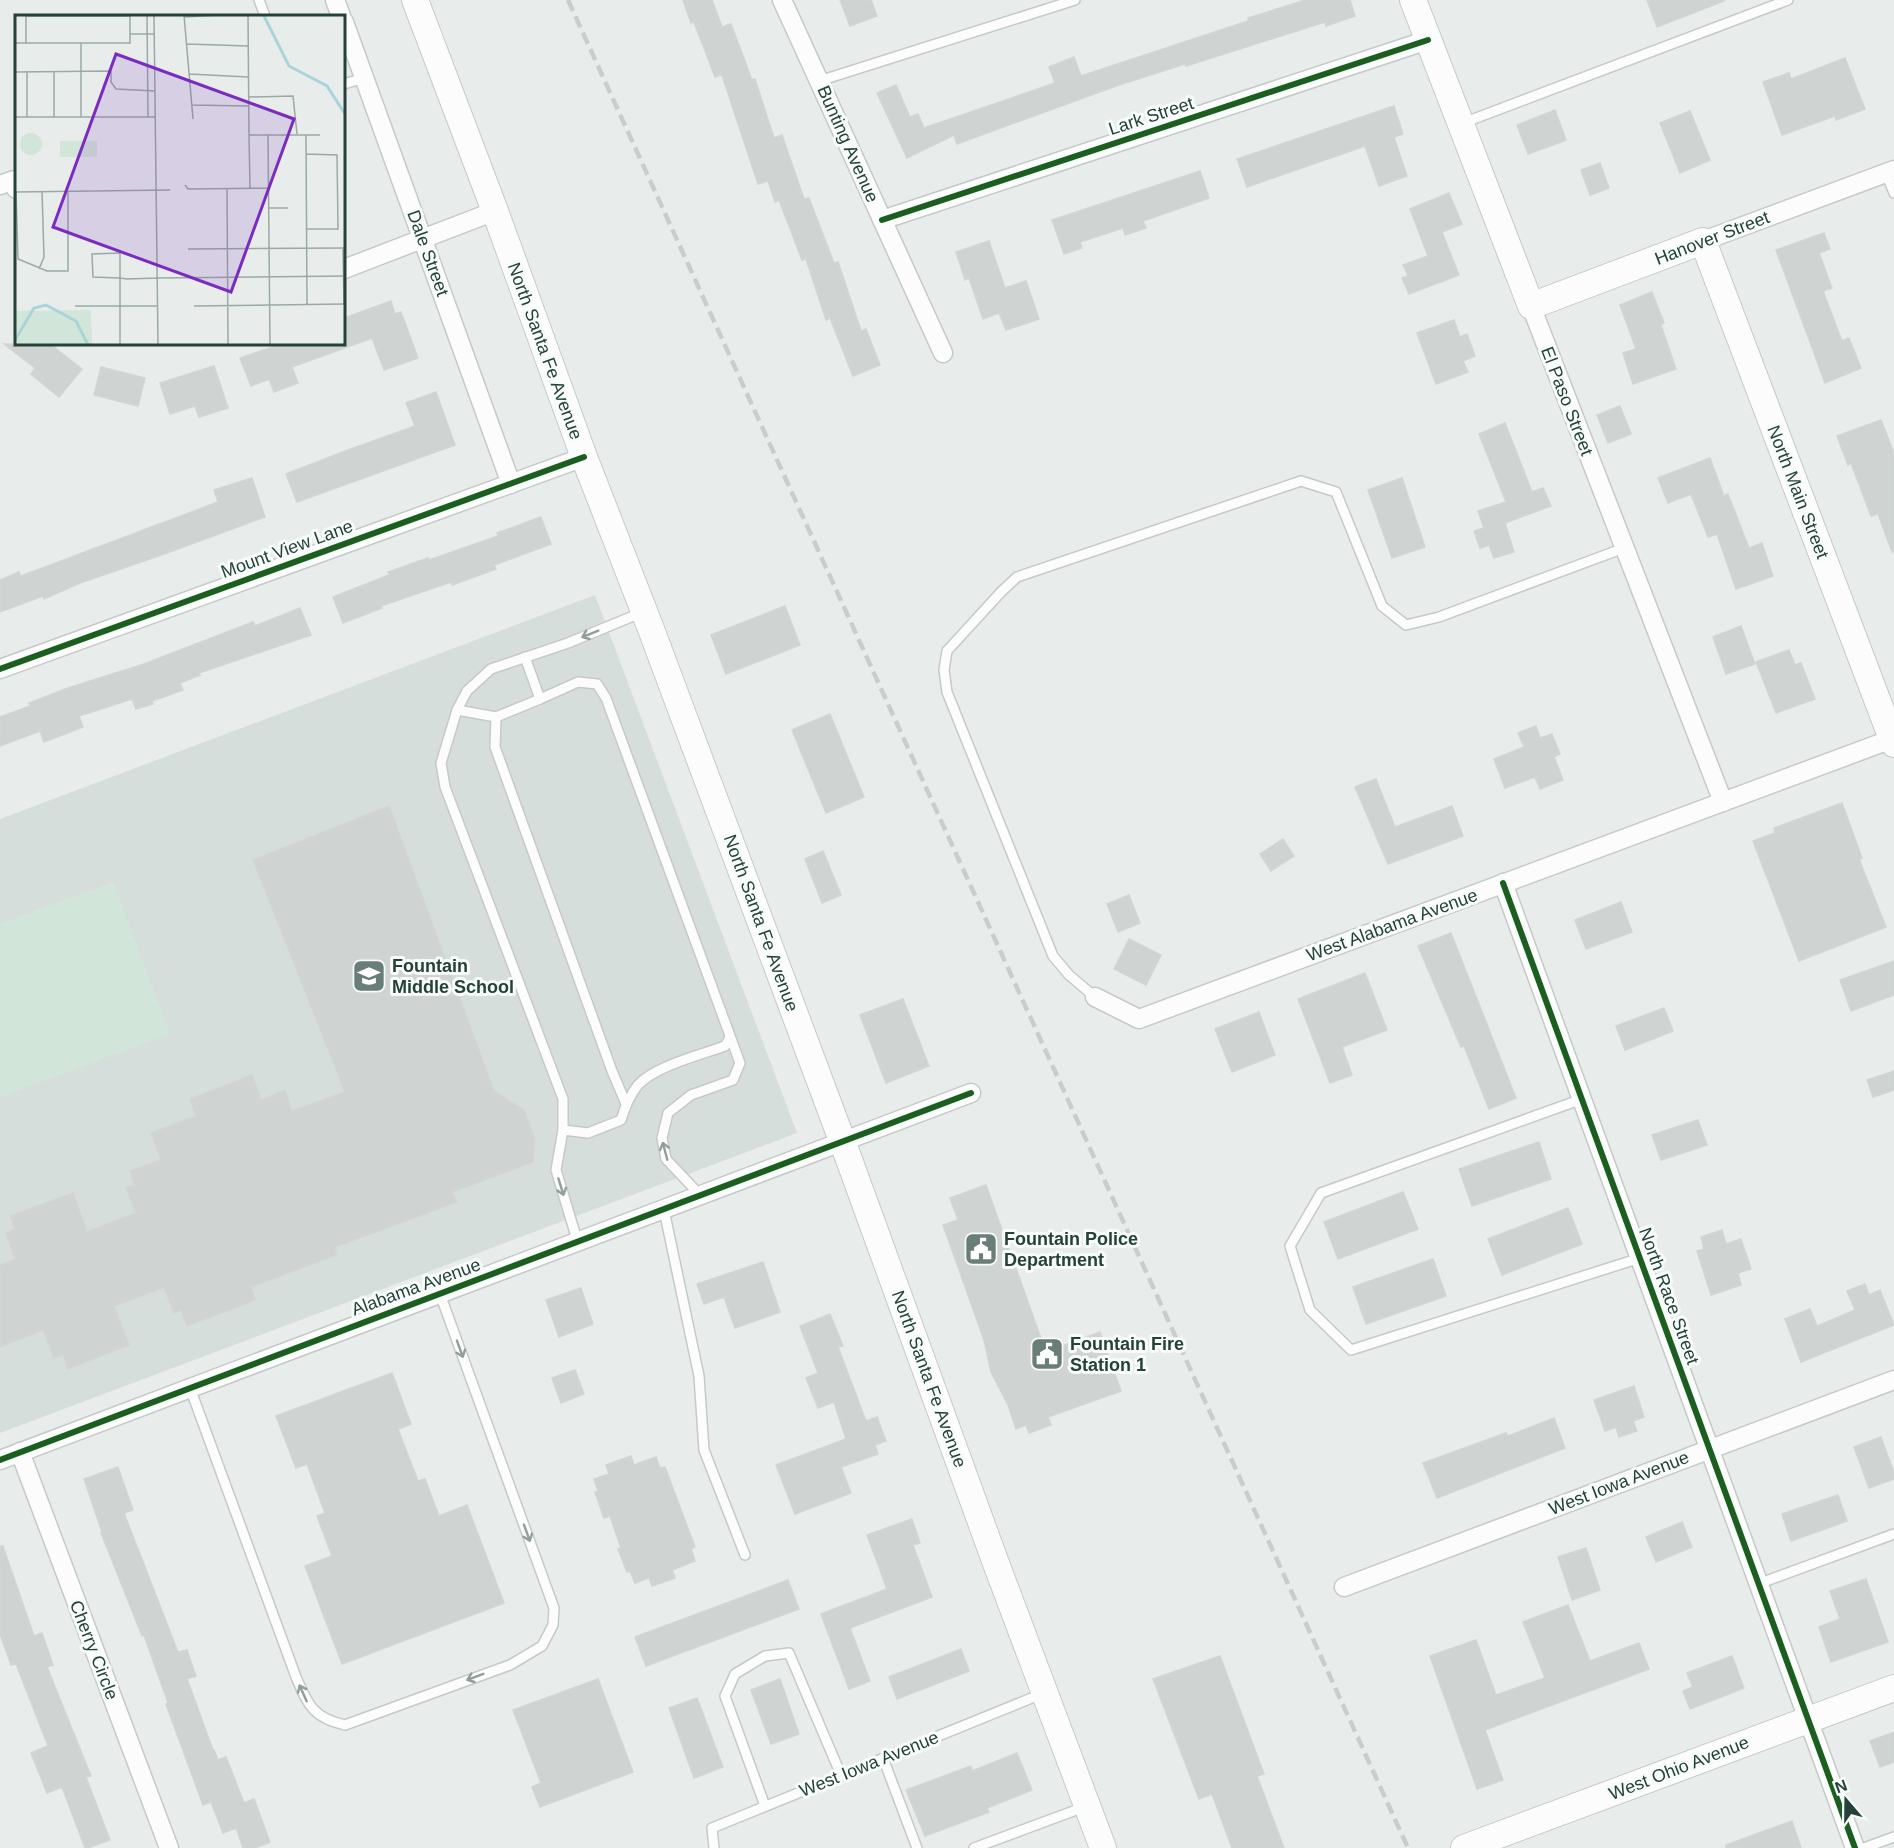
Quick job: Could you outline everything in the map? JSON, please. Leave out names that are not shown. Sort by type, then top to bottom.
[{"type":"main road","name":"North Santa Fe Avenue","points":[[415,0],[495,211],[584,457],[645,612],[843,1143],[1103,1848]]},
{"type":"main road","name":"El Paso Street","points":[[1413,0],[1531,306]]},
{"type":"main road","name":"Hanover Street","points":[[1531,306],[1703,241]]},
{"type":"main road","name":"North Main Street","points":[[1703,241],[1893,741]]},
{"type":"main road","name":"West Ohio Avenue","points":[[1464,1848],[1894,1688]]},
{"type":"street","points":[[335,0],[341,15]]},
{"type":"street","name":"Bunting Avenue","points":[[782,0],[943,352]]},
{"type":"street","name":"Dale Street","points":[[345,25],[511,484]]},
{"type":"street","name":"Lark Street","points":[[882,220],[1428,40]]},
{"type":"street","name":"Hanover Street","points":[[1703,241],[1890,171]]},
{"type":"street","points":[[0,185],[14,180],[15,184]]},
{"type":"street","points":[[345,269],[495,211]]},
{"type":"street","name":"El Paso Street","points":[[1531,306],[1723,802]]},
{"type":"street","name":"Mount View Lane","points":[[0,669],[584,457]]},
{"type":"street","name":"West Alabama Avenue","points":[[1095,997],[1139,1019],[1893,741]]},
{"type":"street","name":"North Race Street","points":[[1503,883],[1855,1848]]},
{"type":"street","name":"Alabama Avenue","points":[[0,1460],[971,1094]]},
{"type":"street","name":"West Iowa Avenue","points":[[1344,1587],[1894,1380]]},
{"type":"street","name":"Cherry Circle","points":[[20,1452],[169,1848]]},
{"type":"lane","points":[[259,0],[265,15]]},
{"type":"lane","points":[[819,81],[1075,0]]},
{"type":"lane","points":[[1461,124],[1788,0]]},
{"type":"lane","points":[[345,84],[364,78]]},
{"type":"lane","points":[[1890,171],[1894,194]]},
{"type":"lane","points":[[1095,997],[1069,975],[1053,956],[947,692],[944,670],[947,651],[1017,577],[1301,481],[1336,492],[1383,606],[1406,625],[1439,617],[1624,548]]},
{"type":"lane","points":[[578,1243],[556,1170],[563,1130],[563,1099],[445,787],[441,764],[457,710],[467,691],[491,669],[568,643],[645,612]]},
{"type":"lane","points":[[525,657],[540,699]]},
{"type":"lane","points":[[457,710],[496,717],[578,682],[597,684],[606,698],[740,1063],[733,1080],[691,1095],[668,1113],[662,1138],[666,1159],[701,1196]]},
{"type":"lane","points":[[496,717],[495,747],[626,1104]]},
{"type":"lane","points":[[563,1130],[588,1133],[621,1120],[626,1104],[639,1084],[659,1071],[725,1046],[730,1038]]},
{"type":"lane","points":[[1582,1099],[1321,1193],[1290,1246],[1310,1310],[1351,1350],[1640,1258]]},
{"type":"lane","points":[[664,1210],[699,1376],[704,1450],[745,1555]]},
{"type":"lane","points":[[190,1388],[308,1705],[327,1721],[345,1725],[510,1665],[542,1646],[553,1625],[554,1608],[440,1294]]},
{"type":"lane","points":[[1758,1584],[1894,1534]]},
{"type":"lane","points":[[765,1806],[725,1696],[735,1674],[765,1656],[789,1653],[841,1775]]},
{"type":"lane","name":"West Iowa Avenue","points":[[714,1848],[712,1828],[1044,1692]]},
{"type":"lane","points":[[883,1758],[917,1848]]},
{"type":"lane","points":[[974,1848],[1087,1806]]},
{"type":"lane","points":[[1864,1848],[1894,1837]]},
{"type":"shaded area","name":"Fountain Middle School","points":[[595,595],[797,1133],[0,1433],[0,819]]},
{"type":"green space","points":[[113,882],[170,1034],[0,1097],[0,924]]},
{"type":"building","points":[[683,0],[712,0],[722,27],[731,24],[752,80],[755,79],[774,138],[782,135],[804,199],[809,198],[834,263],[838,262],[861,331],[866,329],[880,365],[853,376],[830,318],[826,320],[806,259],[802,260],[779,200],[775,202],[768,181],[758,184],[722,75],[715,77]]},
{"type":"building","points":[[840,0],[871,0],[877,16],[850,26]]},
{"type":"building","points":[[1305,0],[1350,0],[1355,16],[1326,26],[1325,22],[1119,85],[957,144],[954,135],[907,158],[877,93],[896,85],[910,117],[918,114],[924,128],[1055,83],[1049,67],[1074,57],[1081,76]]},
{"type":"building","points":[[1647,0],[1724,0],[1724,1],[1657,27]]},
{"type":"building","points":[[1845,58],[1865,109],[1836,120],[1835,116],[1782,135],[1763,82],[1789,73],[1791,79]]},
{"type":"building","points":[[1394,106],[1403,134],[1394,137],[1407,176],[1379,186],[1365,146],[1247,187],[1237,159]]},
{"type":"building","points":[[1555,110],[1566,140],[1528,154],[1517,125]]},
{"type":"building","points":[[1690,111],[1710,160],[1680,173],[1660,123]]},
{"type":"building","points":[[1600,163],[1609,188],[1590,195],[1581,170]]},
{"type":"building","points":[[1200,171],[1209,198],[1143,221],[1146,228],[1125,235],[1123,228],[1080,242],[1082,248],[1064,254],[1052,220]]},
{"type":"building","points":[[1449,193],[1462,224],[1442,232],[1459,275],[1409,294],[1402,278],[1408,276],[1403,265],[1428,256],[1410,209]]},
{"type":"building","points":[[1824,233],[1830,249],[1819,253],[1832,288],[1823,291],[1842,341],[1849,338],[1861,368],[1825,383],[1776,250]]},
{"type":"building","points":[[989,241],[1005,288],[1026,281],[1039,319],[1006,330],[999,313],[983,319],[969,278],[965,280],[956,252]]},
{"type":"building","points":[[1652,292],[1664,323],[1661,325],[1676,369],[1633,384],[1623,353],[1636,349],[1620,305]]},
{"type":"building","points":[[391,301],[395,314],[401,312],[418,358],[384,370],[372,338],[292,367],[298,383],[274,392],[269,379],[251,386],[240,358],[278,345],[345,345],[345,318]]},
{"type":"building","points":[[1454,320],[1460,337],[1467,334],[1475,356],[1463,361],[1468,372],[1436,384],[1417,333]]},
{"type":"building","points":[[4,344],[51,345],[82,369],[59,397],[31,374],[35,368]]},
{"type":"building","points":[[214,366],[228,408],[199,417],[195,406],[170,414],[160,383]]},
{"type":"building","points":[[101,367],[145,378],[138,406],[94,395]]},
{"type":"building","points":[[436,392],[455,445],[297,502],[286,474],[415,426],[406,403]]},
{"type":"building","points":[[1620,406],[1631,434],[1608,443],[1597,415]]},
{"type":"building","points":[[1881,420],[1894,453],[1894,551],[1892,552],[1878,514],[1871,516],[1851,463],[1848,465],[1837,436]]},
{"type":"building","points":[[1505,423],[1532,492],[1543,488],[1551,506],[1505,523],[1514,552],[1494,558],[1489,545],[1480,548],[1474,531],[1484,528],[1478,511],[1506,502],[1479,434]]},
{"type":"building","points":[[1710,458],[1724,496],[1728,494],[1749,548],[1762,543],[1773,576],[1736,589],[1717,534],[1708,537],[1691,494],[1668,503],[1658,478]]},
{"type":"building","points":[[252,478],[265,517],[80,583],[44,599],[43,596],[0,612],[0,580],[19,572],[21,576],[218,502],[214,490]]},
{"type":"building","points":[[1402,478],[1425,547],[1392,558],[1368,490]]},
{"type":"building","points":[[541,517],[551,544],[494,565],[496,569],[381,606],[382,608],[343,623],[333,597],[389,575],[388,572],[498,536],[497,533]]},
{"type":"building","points":[[785,606],[800,645],[726,674],[711,635]]},
{"type":"building","points":[[300,608],[311,635],[199,673],[200,675],[180,683],[183,690],[152,701],[153,704],[136,709],[132,699],[79,716],[83,727],[44,742],[40,731],[0,746],[0,717],[30,706],[29,703],[144,664],[253,622],[255,626]]},
{"type":"building","points":[[1741,626],[1755,664],[1726,674],[1713,637]]},
{"type":"building","points":[[1789,650],[1795,665],[1801,663],[1815,699],[1776,713],[1756,662]]},
{"type":"building","points":[[830,714],[864,797],[826,813],[792,730]]},
{"type":"building","points":[[1536,726],[1540,738],[1552,734],[1560,754],[1554,757],[1563,780],[1540,789],[1535,777],[1505,788],[1494,759],[1524,747],[1518,733]]},
{"type":"building","points":[[1376,779],[1395,827],[1452,806],[1463,836],[1388,864],[1355,787]]},
{"type":"building","points":[[1842,803],[1862,858],[1859,859],[1886,927],[1799,961],[1753,841],[1775,833],[1774,828]]},
{"type":"building","points":[[389,806],[494,1091],[524,1110],[535,1139],[533,1162],[452,1192],[457,1202],[335,1247],[336,1255],[251,1287],[255,1300],[187,1326],[181,1310],[174,1313],[164,1287],[114,1306],[129,1345],[68,1369],[63,1355],[54,1358],[43,1330],[0,1347],[0,1265],[15,1259],[6,1233],[15,1229],[10,1216],[73,1193],[87,1232],[136,1213],[126,1188],[135,1185],[130,1171],[161,1160],[151,1133],[196,1116],[190,1099],[252,1075],[261,1100],[285,1090],[292,1111],[345,1092],[253,860]]},
{"type":"building","points":[[1283,839],[1294,856],[1271,871],[1260,854]]},
{"type":"building","points":[[823,851],[841,895],[822,903],[805,859]]},
{"type":"building","points":[[1129,895],[1140,923],[1118,932],[1107,904]]},
{"type":"building","points":[[1621,902],[1632,932],[1586,949],[1575,920]]},
{"type":"building","points":[[1451,933],[1516,1098],[1489,1109],[1464,1046],[1461,1047],[1418,946]]},
{"type":"building","points":[[1129,939],[1161,955],[1146,985],[1114,969]]},
{"type":"building","points":[[1894,961],[1894,995],[1851,1011],[1840,980]]},
{"type":"building","points":[[1365,973],[1387,1030],[1342,1047],[1352,1075],[1330,1083],[1298,999]]},
{"type":"building","points":[[903,999],[929,1066],[886,1083],[860,1015]]},
{"type":"building","points":[[1664,1008],[1673,1031],[1625,1050],[1616,1026]]},
{"type":"building","points":[[1259,1012],[1275,1055],[1232,1072],[1215,1029]]},
{"type":"building","points":[[1894,1071],[1894,1090],[1873,1097],[1867,1080]]},
{"type":"building","points":[[1698,1120],[1707,1145],[1661,1160],[1652,1135]]},
{"type":"building","points":[[1539,1142],[1551,1179],[1472,1206],[1459,1169]]},
{"type":"building","name":"Fountain Fire Station 1","points":[[986,1185],[1046,1352],[1100,1332],[1121,1391],[1048,1417],[1051,1425],[1029,1433],[1026,1425],[1016,1429],[1008,1405],[991,1372],[984,1340],[943,1225],[958,1220],[950,1198]]},
{"type":"building","points":[[1403,1192],[1418,1229],[1338,1259],[1324,1222]]},
{"type":"building","points":[[1568,1208],[1582,1244],[1502,1275],[1488,1239]]},
{"type":"building","points":[[1722,1230],[1726,1244],[1741,1239],[1751,1269],[1738,1273],[1741,1285],[1711,1295],[1697,1251],[1704,1249],[1701,1237]]},
{"type":"building","points":[[1433,1259],[1446,1296],[1366,1324],[1353,1287]]},
{"type":"building","points":[[763,1262],[780,1312],[735,1328],[724,1297],[704,1304],[697,1284]]},
{"type":"building","points":[[1865,1284],[1869,1295],[1880,1290],[1894,1325],[1801,1362],[1785,1319],[1810,1309],[1817,1326],[1855,1310],[1847,1291]]},
{"type":"building","points":[[581,1288],[593,1324],[559,1337],[546,1300]]},
{"type":"building","points":[[830,1314],[843,1346],[838,1347],[866,1421],[877,1417],[886,1441],[875,1445],[878,1454],[841,1467],[851,1493],[795,1514],[776,1465],[846,1439],[834,1402],[818,1408],[806,1378],[818,1373],[800,1326]]},
{"type":"building","points":[[575,1370],[584,1394],[561,1403],[552,1378]]},
{"type":"building","points":[[392,1373],[411,1424],[398,1429],[418,1481],[425,1479],[439,1516],[467,1505],[504,1603],[342,1664],[305,1566],[332,1556],[317,1516],[325,1513],[307,1464],[296,1468],[276,1416]]},
{"type":"building","points":[[1634,1386],[1644,1417],[1633,1421],[1637,1431],[1619,1437],[1616,1427],[1605,1431],[1594,1400]]},
{"type":"building","points":[[1554,1418],[1565,1448],[1437,1498],[1423,1463],[1506,1433],[1508,1436]]},
{"type":"building","points":[[1881,1437],[1894,1479],[1869,1488],[1854,1447]]},
{"type":"building","points":[[631,1456],[634,1465],[656,1457],[660,1468],[665,1467],[695,1547],[691,1549],[695,1561],[672,1570],[675,1578],[652,1586],[649,1578],[635,1583],[630,1571],[627,1572],[618,1549],[621,1548],[610,1516],[604,1518],[595,1492],[598,1491],[594,1479],[609,1474],[606,1465]]},
{"type":"building","points":[[118,1467],[133,1510],[124,1513],[178,1652],[187,1650],[196,1676],[187,1679],[213,1750],[218,1760],[226,1757],[244,1803],[254,1799],[270,1842],[255,1848],[243,1848],[236,1828],[223,1833],[211,1802],[203,1805],[166,1704],[168,1703],[144,1635],[142,1636],[101,1533],[84,1479]]},
{"type":"building","points":[[1838,1495],[1847,1521],[1791,1541],[1782,1514]]},
{"type":"building","points":[[912,1519],[920,1543],[913,1545],[932,1597],[850,1628],[870,1681],[849,1689],[821,1614],[887,1589],[867,1535]]},
{"type":"building","points":[[1682,1522],[1692,1547],[1656,1562],[1646,1537]]},
{"type":"building","points":[[0,1546],[3,1546],[34,1636],[42,1633],[53,1665],[47,1667],[91,1776],[86,1777],[110,1840],[88,1848],[85,1848],[62,1787],[47,1793],[31,1753],[48,1746],[16,1664],[11,1665],[0,1634]]},
{"type":"building","points":[[1586,1548],[1600,1590],[1572,1600],[1558,1557]]},
{"type":"building","points":[[1866,1579],[1888,1642],[1831,1662],[1819,1627],[1840,1619],[1830,1591]]},
{"type":"building","points":[[788,1580],[799,1609],[646,1666],[635,1637]]},
{"type":"building","points":[[1568,1605],[1590,1661],[1639,1643],[1649,1669],[1485,1730],[1503,1780],[1477,1789],[1430,1656],[1476,1640],[1496,1695],[1545,1678],[1523,1622]]},
{"type":"building","points":[[961,1649],[969,1671],[897,1699],[889,1677]]},
{"type":"building","points":[[1220,1656],[1264,1774],[1257,1776],[1284,1848],[1232,1848],[1212,1794],[1199,1799],[1153,1679]]},
{"type":"building","points":[[1732,1656],[1744,1688],[1690,1709],[1683,1691],[1693,1687],[1687,1673]]},
{"type":"building","points":[[598,1679],[633,1772],[540,1807],[532,1787],[541,1783],[513,1710]]},
{"type":"building","points":[[780,1679],[799,1734],[771,1744],[751,1690]]},
{"type":"building","points":[[697,1698],[723,1767],[694,1778],[669,1708]]},
{"type":"building","points":[[1894,1732],[1894,1762],[1880,1767],[1870,1741]]},
{"type":"building","points":[[1017,1753],[1032,1790],[987,1808],[989,1812],[925,1836],[906,1790],[971,1766],[972,1771]]},
{"type":"building","points":[[1792,1821],[1801,1848],[1726,1848],[1726,1845]]},
{"type":"railway","points":[[568,0],[1408,1848]]},
{"type":"cycle path","points":[[882,220],[1428,40]]},
{"type":"cycle path","points":[[0,669],[584,457]]},
{"type":"cycle path","points":[[1503,883],[1855,1848]]},
{"type":"cycle path","points":[[0,1460],[971,1093]]},
{"type":"place","name":"Fountain Middle School","points":[[369,976]]},
{"type":"place","name":"Fountain Police Department","points":[[981,1249]]},
{"type":"place","name":"Fountain Fire Station 1","points":[[1047,1354]]}]
